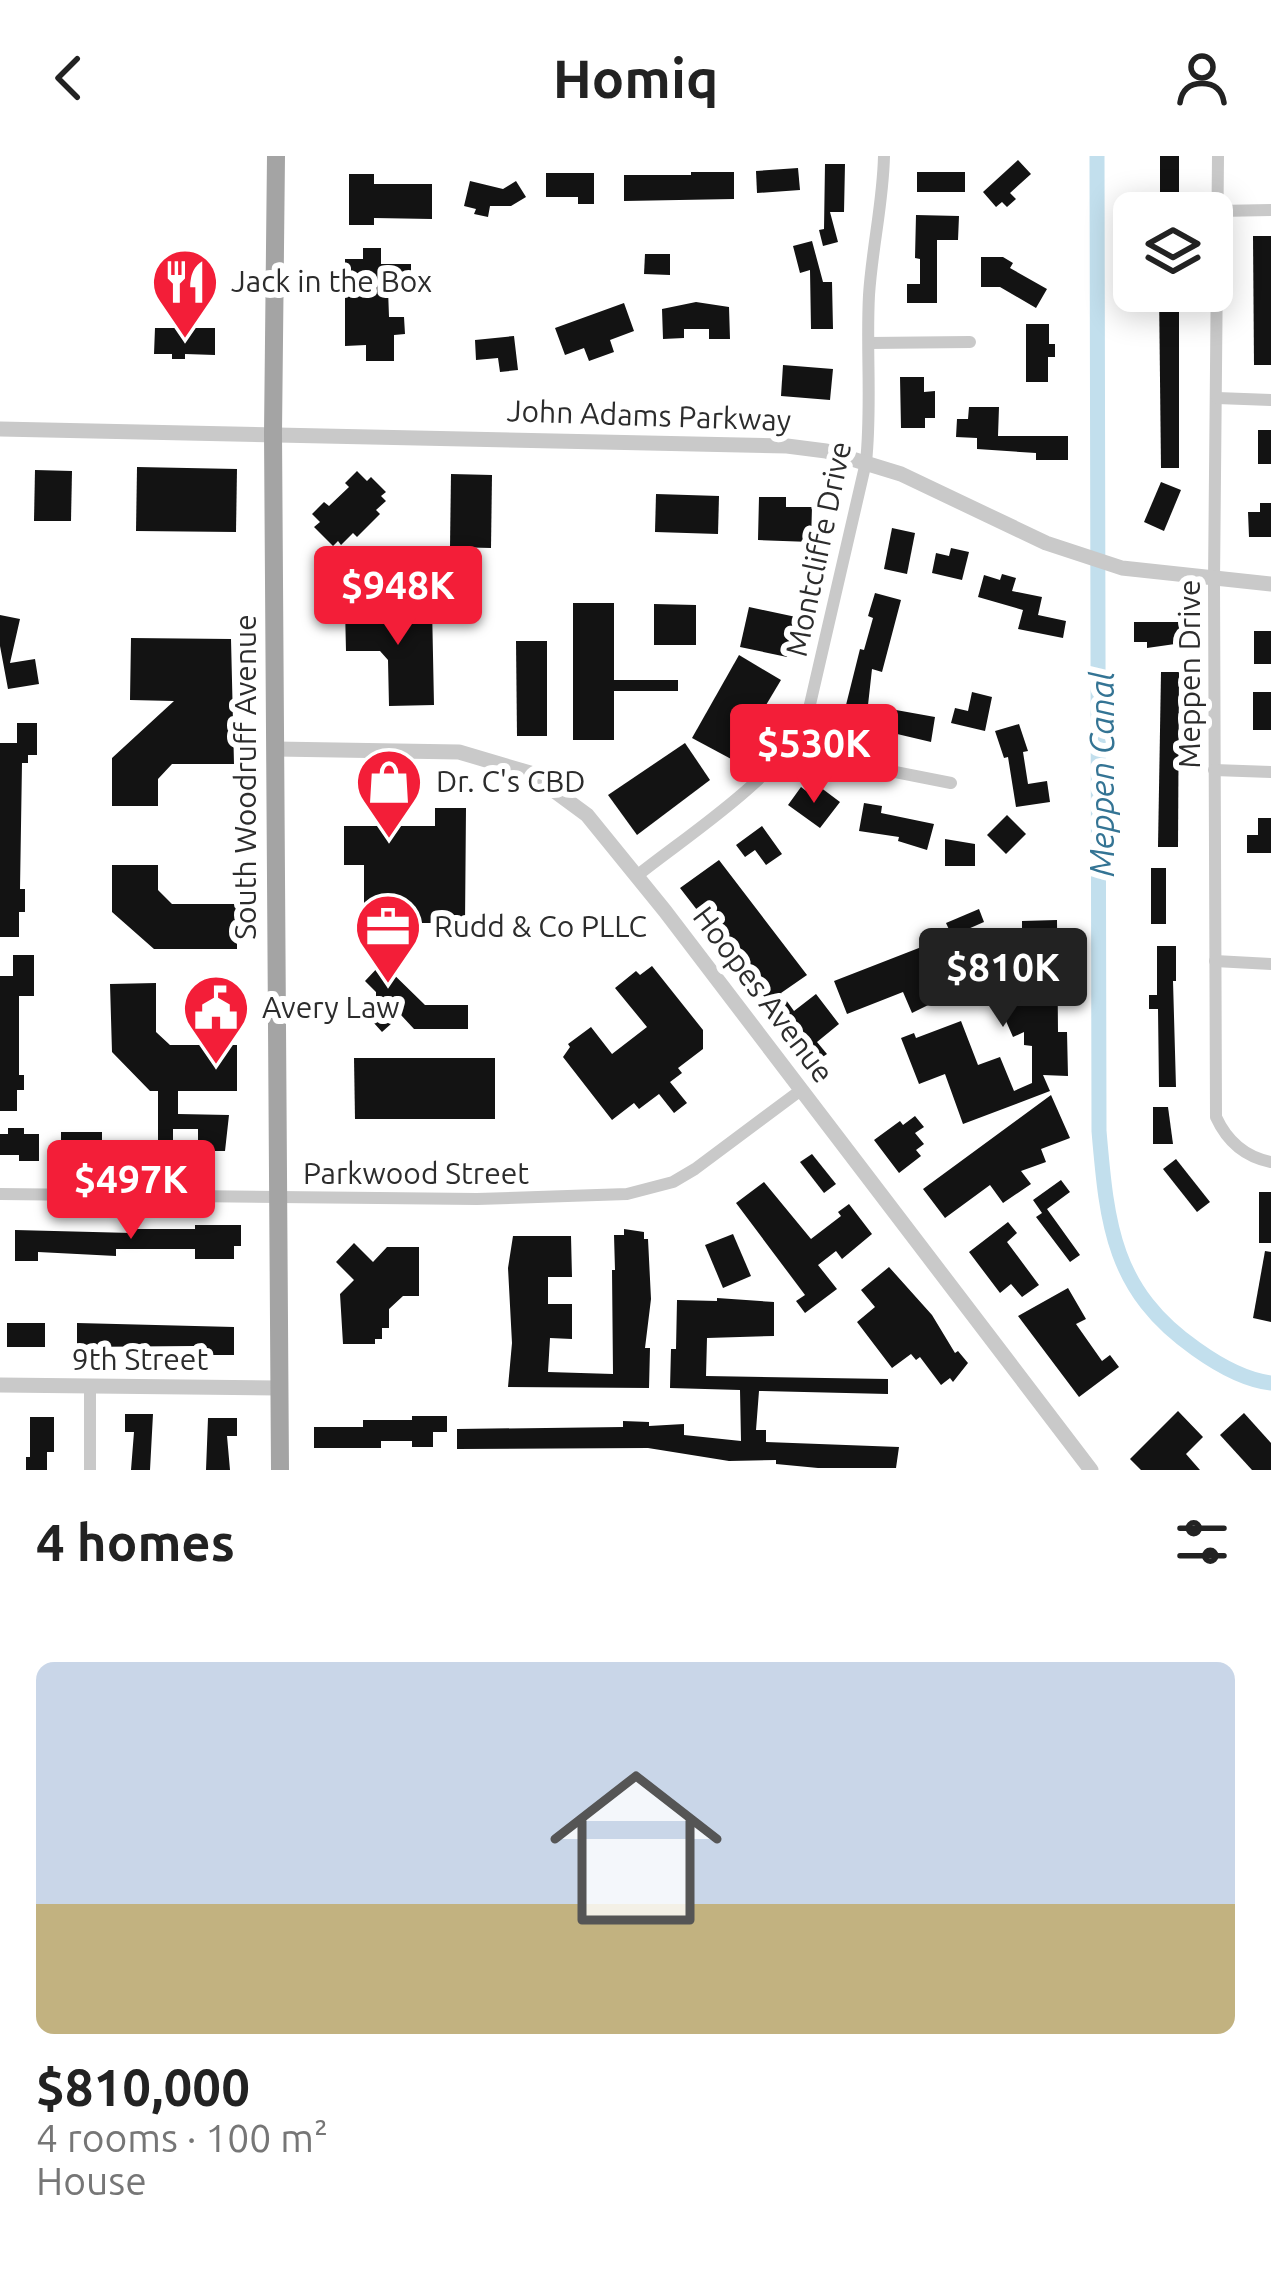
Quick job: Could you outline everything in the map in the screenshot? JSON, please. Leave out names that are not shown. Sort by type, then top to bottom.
[{"type":"main road","name":"South Woodruff Avenue","points":[[276,156],[273,433],[280,1470]]},
{"type":"street","name":"Montcliffe Drive","points":[[638,875],[766,772],[797,736],[808,713],[866,462],[869,292],[884,156]]},
{"type":"street","name":"Meppen Drive","points":[[1218,156],[1218,192]]},
{"type":"street","points":[[1233,211],[1271,210]]},
{"type":"street","name":"Meppen Drive","points":[[1217,312],[1216,1117],[1234,1144],[1255,1159],[1271,1162]]},
{"type":"street","points":[[869,343],[970,342]]},
{"type":"street","points":[[1217,398],[1271,400]]},
{"type":"street","name":"John Adams Parkway","points":[[0,429],[788,446],[866,462],[941,490],[1086,558],[1214,580],[1271,584]]},
{"type":"street","points":[[797,736],[860,765],[951,783]]},
{"type":"street","name":"Hoopes Avenue","points":[[276,749],[459,752],[530,773],[587,815],[638,875],[1091,1470]]},
{"type":"street","points":[[1214,770],[1271,772]]},
{"type":"street","points":[[1215,961],[1271,964]]},
{"type":"street","name":"Parkwood Street","points":[[0,1194],[495,1199],[627,1194],[673,1182],[695,1169],[801,1090]]},
{"type":"street","name":"9th Street","points":[[0,1385],[279,1388]]},
{"type":"street","points":[[89,1470],[90,1387]]},
{"type":"building","points":[[1160,156],[1179,156],[1179,192],[1160,192]]},
{"type":"building","points":[[1018,160],[1031,174],[1010,193],[1016,199],[1007,207],[1002,202],[996,207],[983,192]]},
{"type":"building","points":[[825,164],[845,164],[844,212],[830,212],[838,242],[823,246],[819,230],[824,229]]},
{"type":"building","points":[[798,168],[800,190],[757,193],[756,171]]},
{"type":"building","points":[[734,172],[734,199],[624,201],[624,175]]},
{"type":"building","points":[[917,172],[965,172],[965,192],[917,192]]},
{"type":"building","points":[[546,173],[594,173],[594,204],[578,204],[578,197],[546,197]]},
{"type":"building","points":[[349,174],[374,174],[374,184],[432,184],[432,219],[374,218],[374,225],[349,225]]},
{"type":"building","points":[[470,181],[503,189],[516,181],[526,197],[511,206],[490,206],[488,217],[474,214],[476,209],[464,206]]},
{"type":"building","points":[[916,215],[959,216],[958,240],[937,240],[937,303],[907,303],[907,284],[920,284]]},
{"type":"building","points":[[1253,236],[1271,236],[1271,365],[1254,365]]},
{"type":"building","points":[[812,241],[823,282],[832,282],[833,329],[811,329],[810,270],[800,273],[793,246]]},
{"type":"building","points":[[363,248],[381,248],[381,264],[411,264],[411,289],[388,289],[389,317],[404,317],[405,334],[394,335],[394,361],[366,361],[366,345],[345,346],[345,259],[363,259]]},
{"type":"building","points":[[645,254],[670,254],[670,275],[644,274]]},
{"type":"building","points":[[981,257],[1003,257],[1013,263],[1010,268],[1047,289],[1036,308],[1000,287],[981,287]]},
{"type":"building","points":[[696,302],[729,307],[730,339],[709,339],[709,329],[684,329],[684,338],[663,339],[662,309]]},
{"type":"building","points":[[624,303],[634,331],[610,340],[614,352],[589,361],[584,348],[565,355],[555,328]]},
{"type":"building","points":[[1159,312],[1179,312],[1179,468],[1161,468]]},
{"type":"building","points":[[1026,324],[1049,324],[1055,357],[1048,357],[1048,382],[1026,382]]},
{"type":"building","name":"Jack in the Box","points":[[155,328],[215,328],[215,355],[185,354],[185,359],[172,359],[172,354],[154,354]]},
{"type":"building","points":[[514,336],[518,370],[500,372],[498,358],[476,360],[475,340]]},
{"type":"building","points":[[783,365],[833,369],[830,400],[781,396]]},
{"type":"building","points":[[900,377],[924,377],[924,392],[935,391],[935,418],[925,418],[925,428],[901,428]]},
{"type":"building","points":[[969,407],[999,407],[998,436],[1068,436],[1068,460],[1036,460],[1036,453],[977,449],[977,438],[956,437],[957,419],[968,419]]},
{"type":"building","points":[[1258,430],[1271,430],[1271,464],[1258,464]]},
{"type":"building","points":[[137,467],[237,469],[236,532],[136,531]]},
{"type":"building","points":[[35,470],[72,471],[71,521],[34,521]]},
{"type":"building","points":[[357,471],[386,492],[381,496],[386,501],[357,537],[353,533],[333,546],[314,527],[320,522],[312,514],[349,487],[345,483]]},
{"type":"building","points":[[451,474],[492,475],[491,548],[450,547]]},
{"type":"building","points":[[1161,482],[1181,490],[1164,531],[1144,522]]},
{"type":"building","points":[[656,494],[719,496],[718,534],[655,532]]},
{"type":"building","points":[[759,497],[786,497],[786,507],[812,507],[811,542],[758,540]]},
{"type":"building","points":[[1260,503],[1271,503],[1271,537],[1249,537],[1248,512],[1260,512]]},
{"type":"building","points":[[892,528],[915,533],[907,574],[884,569]]},
{"type":"building","points":[[951,548],[969,552],[962,580],[932,573],[936,553],[949,556]]},
{"type":"building","points":[[1002,574],[1016,578],[1012,591],[1042,597],[1038,615],[1066,621],[1063,638],[1018,629],[1023,610],[978,597],[984,575],[1000,580]]},
{"type":"building","points":[[875,593],[901,600],[882,672],[872,669],[868,705],[935,717],[931,742],[842,721],[873,618],[868,616]]},
{"type":"building","points":[[573,603],[614,603],[614,680],[678,680],[678,691],[614,691],[614,740],[573,740]]},
{"type":"building","points":[[654,604],[696,605],[696,645],[654,645]]},
{"type":"building","points":[[432,606],[434,705],[389,706],[388,660],[380,651],[346,651],[345,608]]},
{"type":"building","points":[[749,607],[796,617],[787,657],[740,647]]},
{"type":"building","points":[[0,615],[20,619],[10,663],[35,659],[39,684],[8,689]]},
{"type":"building","points":[[1134,622],[1182,622],[1182,643],[1147,648],[1147,642],[1134,642]]},
{"type":"building","points":[[1254,631],[1271,631],[1271,664],[1254,664]]},
{"type":"building","points":[[131,638],[231,639],[234,764],[172,764],[158,779],[158,806],[112,806],[112,758],[174,701],[130,700]]},
{"type":"building","points":[[516,641],[547,641],[547,736],[517,736]]},
{"type":"building","points":[[739,655],[781,680],[733,760],[692,738]]},
{"type":"building","points":[[1161,672],[1179,672],[1178,847],[1158,847]]},
{"type":"building","points":[[972,692],[992,697],[985,731],[951,723],[955,708],[968,711]]},
{"type":"building","points":[[1253,692],[1271,692],[1271,730],[1253,730]]},
{"type":"building","points":[[17,723],[37,723],[37,755],[28,755],[28,763],[22,763],[20,889],[25,889],[25,912],[19,912],[19,937],[0,937],[0,743],[17,743]]},
{"type":"building","points":[[1019,724],[1028,751],[1023,752],[1028,784],[1047,781],[1050,802],[1016,807],[1008,757],[1004,758],[995,731]]},
{"type":"building","points":[[685,743],[710,780],[637,835],[608,795]]},
{"type":"building","points":[[801,787],[813,796],[820,787],[840,802],[820,828],[788,805]]},
{"type":"building","points":[[864,803],[882,806],[881,813],[934,824],[927,850],[898,841],[899,837],[859,831]]},
{"type":"building","points":[[435,808],[466,808],[465,923],[364,923],[364,865],[344,865],[344,826],[435,826]]},
{"type":"building","points":[[1007,815],[1026,834],[1006,854],[987,835]]},
{"type":"building","points":[[1258,818],[1271,818],[1271,853],[1247,853],[1247,835],[1258,835]]},
{"type":"building","points":[[762,826],[782,854],[766,865],[755,850],[745,857],[736,845]]},
{"type":"building","points":[[945,839],[975,844],[975,866],[945,866]]},
{"type":"building","points":[[719,860],[807,975],[781,993],[794,1011],[816,994],[839,1024],[817,1042],[827,1054],[815,1062],[680,888]]},
{"type":"building","points":[[112,865],[158,865],[158,890],[172,904],[237,904],[237,949],[154,949],[112,912]]},
{"type":"building","points":[[1151,868],[1166,868],[1166,924],[1151,924]]},
{"type":"building","points":[[979,909],[984,922],[952,936],[946,923]]},
{"type":"building","points":[[1057,920],[1058,1032],[1067,1032],[1068,1076],[1043,1075],[1050,1091],[963,1124],[945,1074],[919,1084],[901,1038],[914,1033],[916,1038],[961,1021],[978,1065],[1000,1057],[1014,1091],[1032,1083],[1032,1046],[1024,1045],[1024,1032],[1013,1037],[999,1005],[1023,994],[1023,973],[998,974],[997,929],[1022,928],[1022,921]]},
{"type":"building","points":[[954,943],[971,984],[912,1013],[903,992],[847,1014],[834,981],[924,946],[927,954]]},
{"type":"building","points":[[1157,946],[1176,946],[1176,1087],[1159,1087],[1158,1009],[1149,1009],[1149,995],[1157,995]]},
{"type":"building","points":[[13,955],[34,955],[34,996],[19,996],[19,1075],[24,1075],[24,1090],[17,1090],[17,1111],[0,1111],[0,976],[13,976]]},
{"type":"building","points":[[382,963],[425,1005],[468,1005],[468,1029],[414,1029],[401,1015],[382,1032],[365,1013],[376,1003],[376,992],[365,981]]},
{"type":"building","points":[[652,966],[703,1030],[703,1049],[678,1068],[682,1073],[670,1082],[687,1103],[674,1113],[659,1094],[639,1109],[634,1103],[612,1120],[563,1057],[568,1044],[591,1027],[612,1054],[647,1027],[615,988],[636,971],[640,975]]},
{"type":"building","points":[[156,983],[156,1032],[170,1045],[237,1045],[237,1091],[178,1091],[178,1114],[229,1115],[225,1151],[198,1151],[198,1129],[173,1129],[173,1162],[139,1162],[139,1142],[158,1142],[158,1091],[150,1091],[112,1052],[110,984]]},
{"type":"building","points":[[354,1058],[495,1058],[495,1119],[355,1119]]},
{"type":"building","points":[[1051,1095],[1070,1138],[1041,1149],[1046,1162],[1021,1171],[1031,1184],[1003,1203],[990,1185],[945,1218],[923,1189]]},
{"type":"building","points":[[1153,1107],[1168,1107],[1173,1144],[1153,1144]]},
{"type":"building","points":[[915,1116],[924,1127],[915,1133],[924,1144],[916,1150],[921,1156],[899,1173],[874,1140]]},
{"type":"building","points":[[8,1128],[39,1134],[39,1161],[0,1155],[0,1134],[8,1134]]},
{"type":"building","points":[[61,1132],[102,1132],[102,1155],[77,1155],[77,1161],[61,1161]]},
{"type":"building","points":[[812,1154],[836,1184],[824,1193],[800,1162]]},
{"type":"building","points":[[1176,1159],[1210,1202],[1197,1212],[1163,1169]]},
{"type":"building","points":[[1061,1180],[1070,1192],[1047,1209],[1080,1255],[1070,1262],[1036,1217],[1042,1213],[1033,1200]]},
{"type":"building","points":[[764,1182],[811,1239],[849,1204],[872,1234],[842,1259],[836,1251],[818,1265],[837,1289],[805,1313],[796,1301],[805,1295],[736,1203]]},
{"type":"building","points":[[1259,1192],[1271,1192],[1271,1243],[1259,1243]]},
{"type":"building","points":[[1008,1222],[1017,1233],[1007,1242],[1039,1285],[1022,1297],[1011,1284],[1000,1293],[969,1252]]},
{"type":"building","points":[[195,1225],[241,1225],[241,1246],[234,1246],[234,1259],[195,1259],[195,1249],[116,1249],[116,1256],[38,1252],[38,1261],[15,1261],[15,1230],[132,1233],[132,1229],[195,1229]]},
{"type":"building","points":[[624,1229],[644,1232],[648,1239],[651,1299],[645,1348],[650,1348],[649,1388],[508,1387],[512,1343],[508,1268],[513,1236],[571,1236],[572,1277],[548,1277],[548,1304],[572,1304],[572,1339],[550,1338],[548,1372],[613,1374],[614,1235],[624,1235]]},
{"type":"building","points":[[733,1234],[751,1276],[723,1288],[705,1245]]},
{"type":"building","points":[[354,1243],[373,1262],[387,1247],[419,1247],[419,1296],[403,1296],[389,1309],[389,1328],[382,1328],[382,1339],[375,1339],[375,1344],[343,1344],[340,1294],[354,1280],[336,1262]]},
{"type":"building","points":[[1265,1251],[1271,1252],[1271,1322],[1253,1318]]},
{"type":"building","points":[[889,1267],[932,1315],[955,1353],[968,1363],[953,1382],[950,1378],[941,1385],[920,1357],[916,1360],[911,1354],[892,1368],[857,1322],[875,1307],[861,1290]]},
{"type":"building","points":[[1068,1288],[1086,1319],[1076,1324],[1102,1361],[1110,1355],[1119,1367],[1079,1397],[1018,1316]]},
{"type":"building","points":[[677,1300],[774,1302],[774,1336],[707,1338],[706,1376],[888,1379],[888,1394],[759,1391],[756,1430],[766,1430],[766,1442],[899,1447],[896,1468],[729,1461],[648,1448],[457,1449],[457,1429],[623,1427],[623,1421],[649,1422],[649,1426],[684,1424],[684,1435],[741,1441],[740,1390],[670,1388]]},
{"type":"building","points":[[7,1323],[45,1323],[45,1347],[7,1347]]},
{"type":"building","points":[[77,1323],[234,1327],[234,1355],[194,1355],[194,1346],[77,1347]]},
{"type":"building","points":[[1178,1411],[1203,1437],[1186,1454],[1200,1470],[1141,1470],[1130,1459]]},
{"type":"building","points":[[1244,1413],[1271,1443],[1271,1470],[1252,1470],[1220,1435]]},
{"type":"building","points":[[125,1414],[153,1414],[150,1470],[131,1470],[134,1432],[125,1432]]},
{"type":"building","points":[[412,1416],[447,1416],[447,1432],[433,1432],[433,1447],[381,1441],[381,1448],[314,1448],[314,1427],[363,1427],[363,1420],[412,1420]]},
{"type":"building","points":[[30,1417],[54,1417],[54,1452],[47,1452],[47,1470],[26,1470]]},
{"type":"building","points":[[208,1418],[237,1418],[237,1436],[227,1436],[230,1470],[206,1470]]},
{"type":"waterway","name":"Meppen Canal","points":[[1097,156],[1099,1131],[1106,1197],[1119,1254],[1147,1304],[1204,1355],[1241,1375],[1271,1383]]},
{"type":"place","name":"Jack in the Box","points":[[185,341]]},
{"type":"place","name":"Dr. C's CBD","points":[[389,841]]},
{"type":"place","name":"Rudd & Co PLLC","points":[[388,986]]},
{"type":"place","name":"Avery Law","points":[[216,1067]]}]
